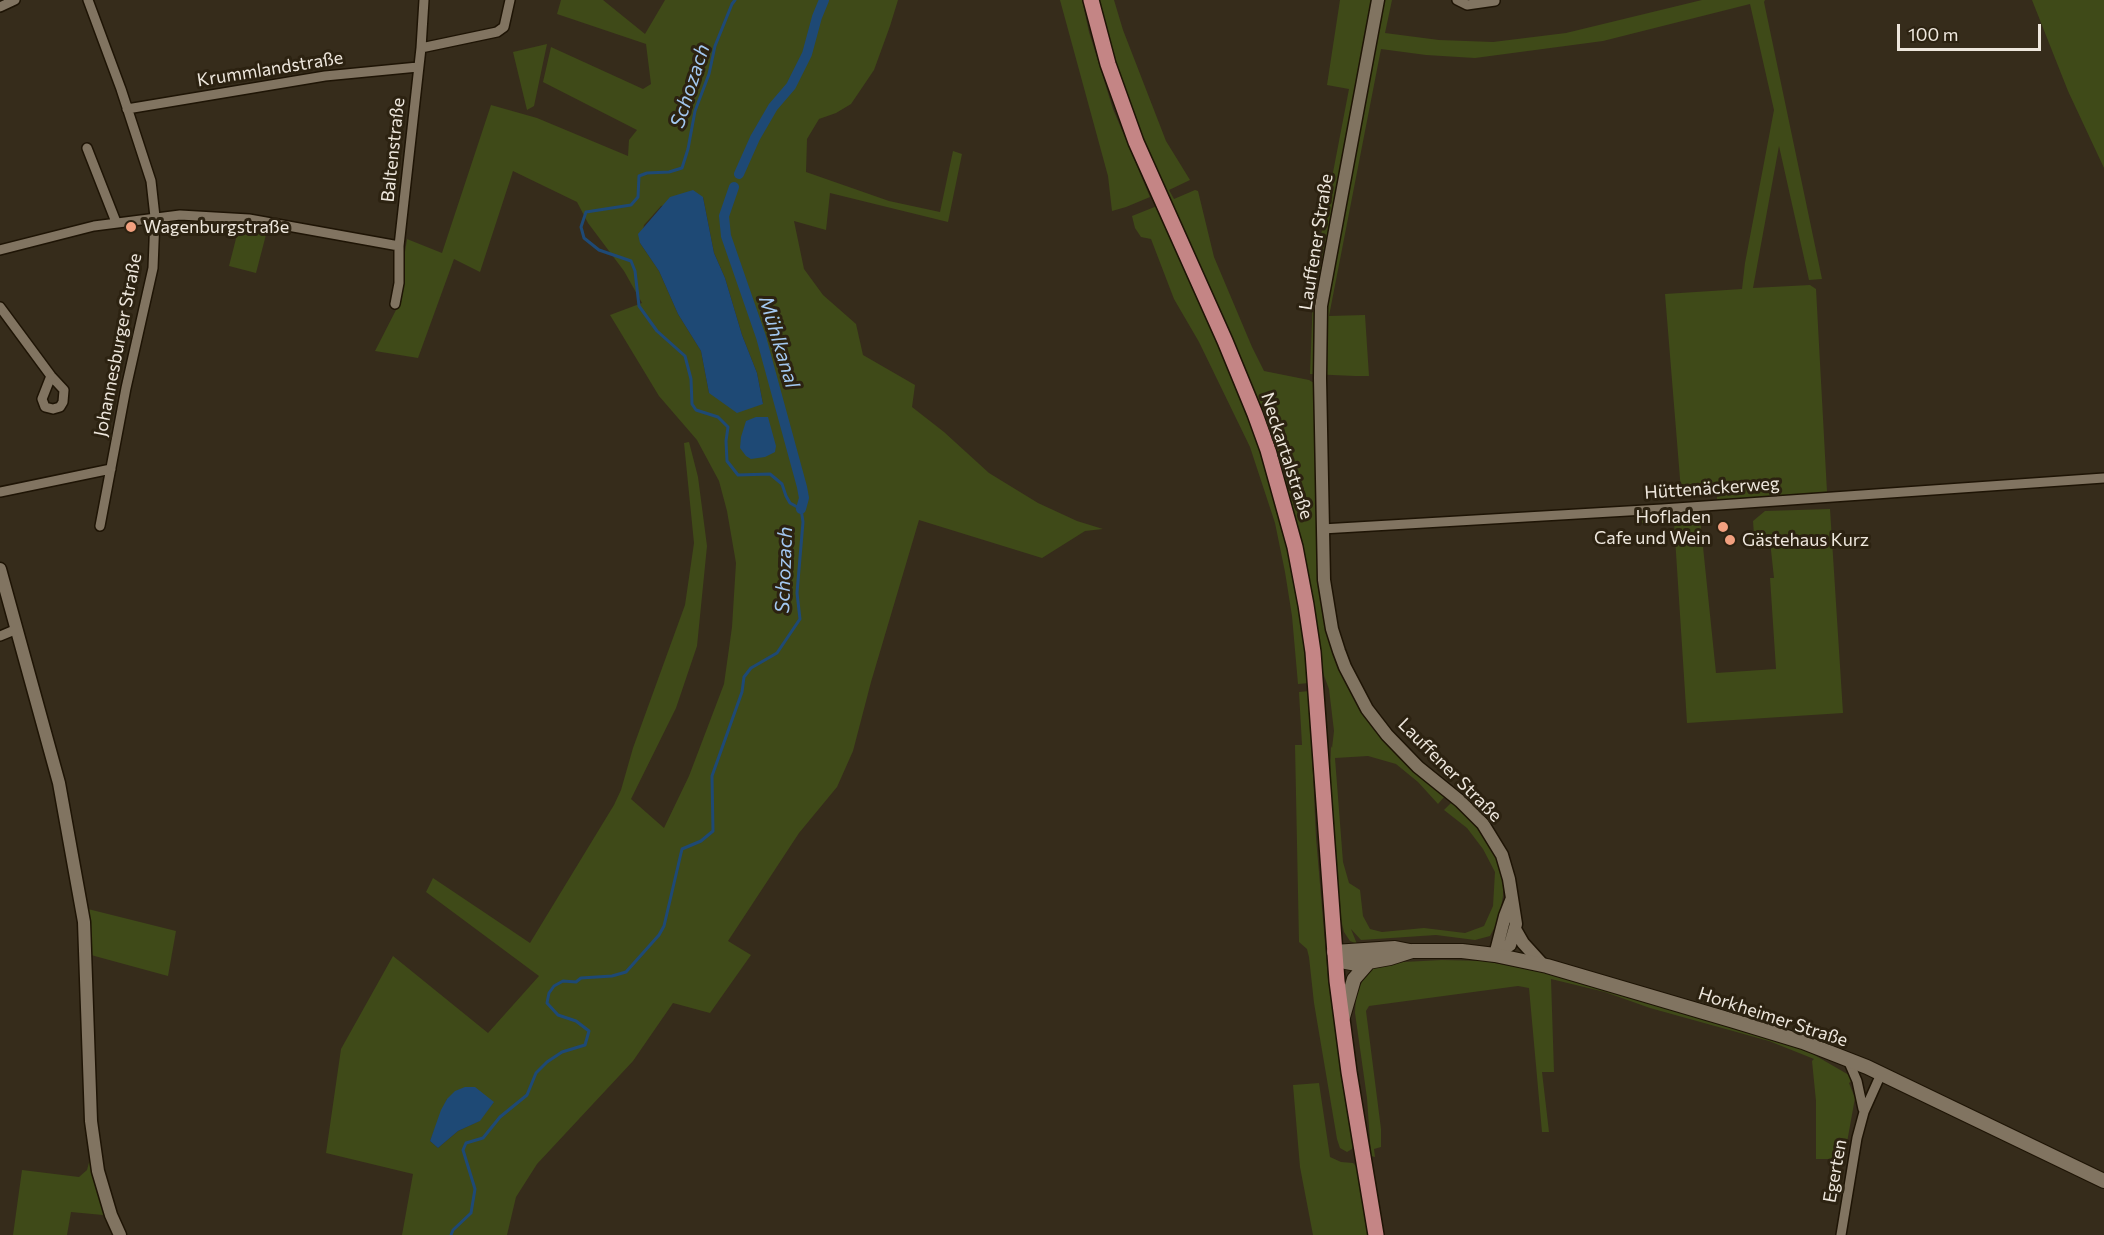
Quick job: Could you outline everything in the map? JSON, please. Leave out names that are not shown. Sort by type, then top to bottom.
[{"type":"main road","name":"Neckartalstraße","points":[[1091,0],[1108,64],[1136,142],[1237,369],[1268,450],[1295,547],[1306,605],[1317,700],[1334,952],[1349,1072],[1376,1235]]},
{"type":"main road","name":"Horkheimer Straße","points":[[1334,952],[1395,948],[1412,951],[1462,951],[1495,955],[1543,965],[1793,1039],[1881,1074],[2104,1182]]},
{"type":"main road","name":"Horkheimer Straße","points":[[1334,952],[1348,963],[1368,963],[1412,951]]},
{"type":"main road","points":[[1343,1019],[1354,980],[1359,971],[1368,963]]},
{"type":"street","points":[[0,7],[15,0]]},
{"type":"street","name":"Johannesburger Straße","points":[[88,0],[151,181],[155,217],[153,267],[126,388],[100,526]]},
{"type":"street","name":"Baltenstraße","points":[[395,304],[399,283],[399,246],[421,48],[424,0]]},
{"type":"street","points":[[421,48],[497,32],[504,27],[510,0]]},
{"type":"street","name":"Lauffener Straße","points":[[1378,0],[1322,306],[1320,378],[1324,580],[1332,629],[1345,667],[1367,709],[1387,735],[1418,767],[1460,801],[1483,824],[1502,855],[1516,917],[1515,929]]},
{"type":"street","points":[[1457,0],[1467,5],[1504,0]]},
{"type":"street","name":"Krummlandstraße","points":[[127,109],[326,76],[418,67]]},
{"type":"street","points":[[87,148],[116,222]]},
{"type":"street","points":[[0,250],[116,222],[180,214],[249,219],[399,246]]},
{"type":"street","points":[[0,307],[51,376]]},
{"type":"street","points":[[0,492],[111,469]]},
{"type":"street","name":"Hüttenäckerweg","points":[[1322,529],[2104,478]]},
{"type":"street","points":[[0,569],[58,783],[82,912],[88,1002],[91,1121],[98,1171],[111,1215],[120,1235]]},
{"type":"street","points":[[0,636],[16,629]]},
{"type":"street","points":[[1495,955],[1512,897]]},
{"type":"street","points":[[1495,955],[1510,945],[1515,929]]},
{"type":"street","points":[[1515,929],[1527,948],[1543,965]]},
{"type":"street","name":"Egerten","points":[[1848,1060],[1857,1081],[1864,1112]]},
{"type":"street","name":"Egerten","points":[[1841,1235],[1857,1138],[1864,1112],[1881,1074]]},
{"type":"green space","points":[[561,0],[603,0],[645,34],[665,0],[898,0],[874,70],[851,104],[819,119],[807,139],[806,172],[889,201],[940,212],[953,151],[962,154],[948,222],[830,193],[826,230],[794,221],[804,269],[823,295],[856,324],[863,355],[915,385],[912,407],[944,432],[989,473],[1038,503],[1077,521],[1103,529],[1085,531],[1042,558],[919,520],[853,751],[837,787],[799,833],[728,941],[751,955],[710,1013],[673,1003],[633,1061],[537,1164],[516,1197],[507,1235],[402,1235],[413,1174],[326,1153],[341,1049],[393,956],[488,1033],[539,976],[426,892],[433,878],[530,943],[614,805],[685,605],[694,543],[684,443],[689,442],[698,477],[707,546],[697,646],[676,708],[631,799],[664,828],[689,776],[724,684],[732,627],[736,563],[719,481],[697,440],[659,396],[610,315],[642,303],[624,271],[588,223],[577,202],[513,171],[480,272],[454,259],[418,358],[375,351],[396,310],[407,239],[442,253],[491,105],[537,118],[628,156],[629,140],[637,130],[543,82],[551,47],[643,89],[651,84],[646,44],[557,14]],"holes":[[[703,197],[714,253],[725,278],[742,335],[757,373],[763,404],[709,393],[701,351],[678,314],[659,271],[640,243],[644,225],[661,206]],[[447,1099],[493,1103],[479,1121],[458,1131],[438,1148],[430,1141]]]},
{"type":"green space","points":[[1060,0],[1082,0],[1089,32],[1113,109],[1150,197],[1112,211],[1108,176]]},
{"type":"green space","points":[[1097,0],[1114,0],[1123,30],[1166,141],[1190,180],[1169,190],[1174,199],[1195,190],[1198,191],[1214,257],[1264,371],[1314,383],[1319,592],[1327,631],[1347,681],[1445,796],[1438,804],[1418,782],[1396,764],[1368,756],[1335,758],[1343,862],[1349,883],[1360,890],[1363,916],[1370,929],[1382,932],[1424,928],[1465,933],[1484,926],[1493,906],[1495,872],[1483,849],[1467,828],[1444,810],[1452,802],[1471,819],[1496,854],[1503,878],[1499,919],[1490,936],[1475,940],[1436,935],[1361,940],[1351,929],[1357,944],[1350,941],[1344,932],[1339,911],[1330,780],[1334,731],[1329,689],[1323,673],[1311,593],[1292,509],[1279,463],[1136,124]]},
{"type":"green space","points":[[1340,0],[1392,0],[1385,33],[1439,40],[1493,42],[1566,33],[1702,0],[1765,0],[1822,279],[1809,280],[1779,146],[1753,288],[1810,285],[1816,289],[1827,492],[1717,502],[1717,492],[1681,491],[1665,294],[1742,289],[1774,110],[1750,4],[1603,41],[1475,58],[1381,49],[1329,316],[1365,315],[1369,376],[1355,376],[1310,374],[1316,261],[1349,89],[1327,85]]},
{"type":"green space","points":[[2032,0],[2104,0],[2104,168],[2068,91]]},
{"type":"green space","points":[[547,44],[534,106],[527,110],[513,52]]},
{"type":"green space","points":[[1157,206],[1232,375],[1262,455],[1292,563],[1306,642],[1309,683],[1298,684],[1292,616],[1285,572],[1275,523],[1250,447],[1199,342],[1174,299],[1151,239],[1141,237],[1135,228],[1132,216]]},
{"type":"green space","points":[[240,223],[268,227],[256,273],[229,266]]},
{"type":"green space","points":[[1699,508],[1716,673],[1776,669],[1770,578],[1774,578],[1770,541],[1749,542],[1749,535],[1754,535],[1753,521],[1765,511],[1830,509],[1843,713],[1687,723],[1674,522],[1642,523],[1641,512]]},
{"type":"green space","points":[[1309,691],[1316,837],[1328,979],[1354,1143],[1352,1149],[1347,1152],[1340,1148],[1337,1139],[1314,1003],[1309,957],[1307,949],[1299,942],[1295,745],[1302,745],[1299,692]]},
{"type":"green space","points":[[88,909],[176,931],[168,976],[91,955]]},
{"type":"green space","points":[[1442,960],[1485,961],[1550,974],[1804,1049],[1849,1075],[1853,1080],[1849,1083],[1855,1098],[1844,1159],[1816,1159],[1816,1101],[1812,1061],[1814,1059],[1769,1041],[1650,1008],[1605,992],[1551,979],[1554,1072],[1542,1072],[1549,1132],[1542,1132],[1529,988],[1518,986],[1369,1006],[1366,1011],[1381,1129],[1381,1147],[1374,1149],[1375,1157],[1371,1156],[1367,1098],[1355,1013],[1356,994],[1362,982],[1359,980],[1370,969],[1384,963]]},
{"type":"green space","points":[[1319,1083],[1330,1157],[1341,1162],[1353,1163],[1358,1168],[1369,1235],[1313,1235],[1300,1167],[1293,1085]]},
{"type":"green space","points":[[91,1155],[117,1235],[113,1235],[103,1215],[71,1212],[67,1235],[13,1235],[22,1170],[79,1177],[87,1170]]},
{"type":"water","points":[[693,190],[703,197],[714,253],[725,278],[742,335],[757,373],[763,404],[737,413],[709,393],[701,351],[678,314],[659,271],[640,243],[638,234],[670,197]]},
{"type":"water","points":[[756,417],[768,417],[776,446],[775,452],[765,457],[751,459],[740,448],[741,437],[746,421]]},
{"type":"water","points":[[465,1087],[475,1087],[494,1102],[480,1121],[458,1131],[438,1148],[430,1141],[441,1110],[455,1091]]},
{"type":"waterway","name":"Schozach","points":[[451,1235],[453,1230],[471,1213],[475,1189],[463,1150],[466,1143],[483,1138],[500,1117],[527,1095],[536,1073],[547,1062],[562,1052],[585,1045],[589,1031],[576,1021],[558,1015],[547,1003],[549,993],[554,986],[563,981],[576,982],[581,978],[612,976],[626,972],[659,935],[664,926],[682,849],[701,841],[713,831],[712,776],[742,692],[744,677],[751,668],[777,653],[800,619],[797,593],[803,522],[801,509],[790,503],[782,484],[770,474],[738,475],[727,461],[728,427],[718,417],[696,410],[692,404],[691,379],[685,356],[657,331],[639,306],[635,271],[631,261],[599,250],[584,238],[581,227],[586,212],[631,205],[638,197],[639,176],[682,168],[695,111],[709,74],[715,46],[735,0]]},
{"type":"waterway","name":"Mühlkanal","points":[[739,174],[755,138],[773,107],[791,86],[807,54],[824,0]]},
{"type":"waterway","name":"Mühlkanal","points":[[734,187],[724,216],[726,236],[761,337],[802,487],[804,498],[801,509]]},
{"type":"place","name":"Wagenburgstraße","points":[[131,227]]},
{"type":"place","name":"Hofladen Cafe und Wein","points":[[1723,527]]},
{"type":"place","name":"Gästehaus Kurz","points":[[1730,540]]}]
